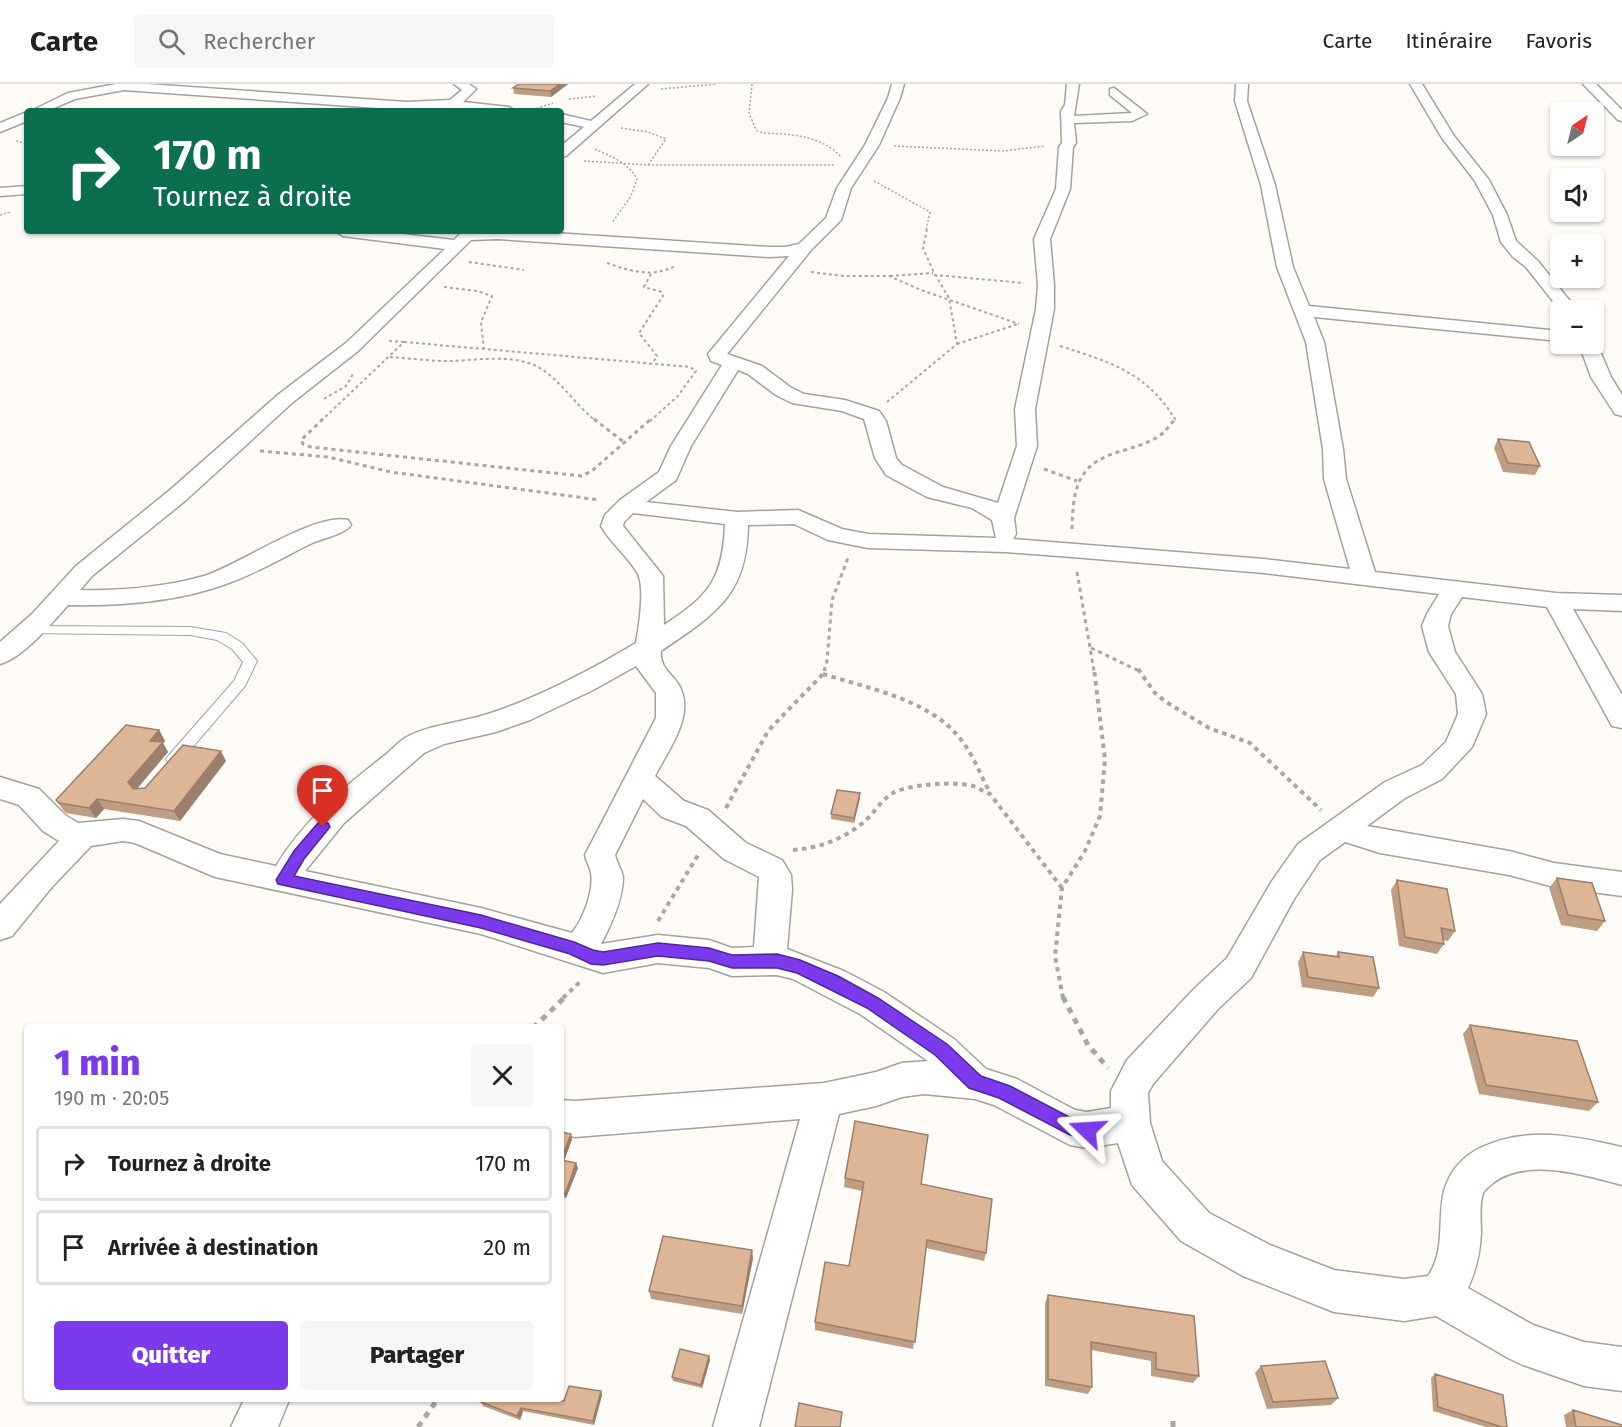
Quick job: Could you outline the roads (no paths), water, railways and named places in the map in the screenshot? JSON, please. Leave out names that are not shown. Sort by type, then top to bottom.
[{"type":"street","points":[[193,90],[243,84]]},
{"type":"street","points":[[452,105],[470,89],[460,84]]},
{"type":"street","points":[[564,150],[642,84]]},
{"type":"street","points":[[898,84],[894,98],[872,145],[844,188],[833,220],[792,257],[717,354],[718,357],[732,363],[755,370],[783,391],[799,399],[844,406],[872,415],[889,466],[894,470],[934,492],[982,503],[1003,518]]},
{"type":"street","points":[[1006,545],[1003,518],[1024,461],[1027,446],[1025,409],[1045,309],[1046,285],[1042,239],[1063,189],[1069,136],[1067,120],[1073,84]]},
{"type":"street","points":[[1242,84],[1242,101],[1268,185],[1285,267],[1315,342],[1333,449],[1335,479],[1365,579]]},
{"type":"street","points":[[1416,84],[1449,138],[1482,180],[1500,215],[1509,242],[1532,264],[1561,300]]},
{"type":"street","points":[[1589,84],[1622,117]]},
{"type":"street","points":[[118,85],[112,93],[144,101]]},
{"type":"street","points":[[45,108],[72,96],[118,85],[407,106],[435,103],[480,108]]},
{"type":"street","points":[[1067,120],[1132,117],[1141,114],[1125,98],[1114,92]]},
{"type":"street","points":[[0,110],[24,117]]},
{"type":"street","points":[[0,128],[24,117]]},
{"type":"street","points":[[564,119],[594,125]]},
{"type":"street","points":[[0,192],[24,190]]},
{"type":"street","points":[[364,234],[421,242],[461,243],[498,234],[792,257]]},
{"type":"street","points":[[0,656],[31,630],[84,571],[233,448],[285,398],[361,338],[461,243]]},
{"type":"street","points":[[1303,311],[1550,335]]},
{"type":"street","points":[[1592,354],[1601,377],[1622,410]]},
{"type":"street","points":[[574,949],[580,947],[589,938],[606,886],[607,874],[600,855],[670,718],[669,692],[651,670],[647,660],[653,613],[651,576],[638,556],[618,536],[612,526],[613,520],[628,505],[668,475],[681,446],[732,363]]},
{"type":"street","points":[[628,505],[647,510],[737,519],[798,517],[853,540],[1006,545],[1072,550],[1264,566],[1556,601],[1622,603]]},
{"type":"street","points":[[284,880],[312,839],[352,796],[416,744],[496,722],[538,705],[648,647],[698,612],[722,589],[735,562],[737,519]]},
{"type":"street","points":[[60,597],[105,598],[185,588],[215,580],[315,533],[340,525]]},
{"type":"street","points":[[1454,590],[1438,614],[1436,626],[1442,652],[1469,694],[1472,714],[1458,747],[1432,772],[1395,790],[1309,852],[1283,890],[1239,968],[1206,999],[1140,1072],[1130,1107],[1146,1172],[1195,1227],[1258,1261],[1334,1291],[1404,1300],[1440,1295],[1523,1343],[1584,1364],[1622,1369]]},
{"type":"street","points":[[1556,601],[1622,719]]},
{"type":"street","points":[[638,778],[673,809],[697,818],[735,850],[767,865],[775,875],[776,890],[770,962]]},
{"type":"street","points":[[0,788],[29,797],[54,823],[68,832],[82,836],[123,830],[139,832],[215,865],[481,921],[603,959],[658,950],[709,954],[732,962],[777,961],[800,967],[872,1003],[941,1050],[975,1082]]},
{"type":"street","points":[[624,807],[643,811],[673,809]]},
{"type":"street","points":[[1341,830],[1380,841],[1498,860],[1554,875],[1622,884]]},
{"type":"street","points":[[0,927],[40,879],[82,836]]},
{"type":"street","points":[[564,1117],[575,1119],[824,1100],[876,1089],[902,1080],[924,1077],[975,1082],[1004,1091],[1070,1127],[1087,1130],[1130,1107]]},
{"type":"street","points":[[736,1427],[824,1100]]},
{"type":"street","points":[[1440,1295],[1452,1280],[1458,1258],[1465,1188],[1473,1173],[1490,1163],[1525,1152],[1590,1158],[1622,1166]]},
{"type":"street","points":[[254,1427],[266,1402]]},
{"type":"lane","points":[[31,630],[190,631],[221,636],[237,646],[250,661],[240,683],[166,768]]}]
